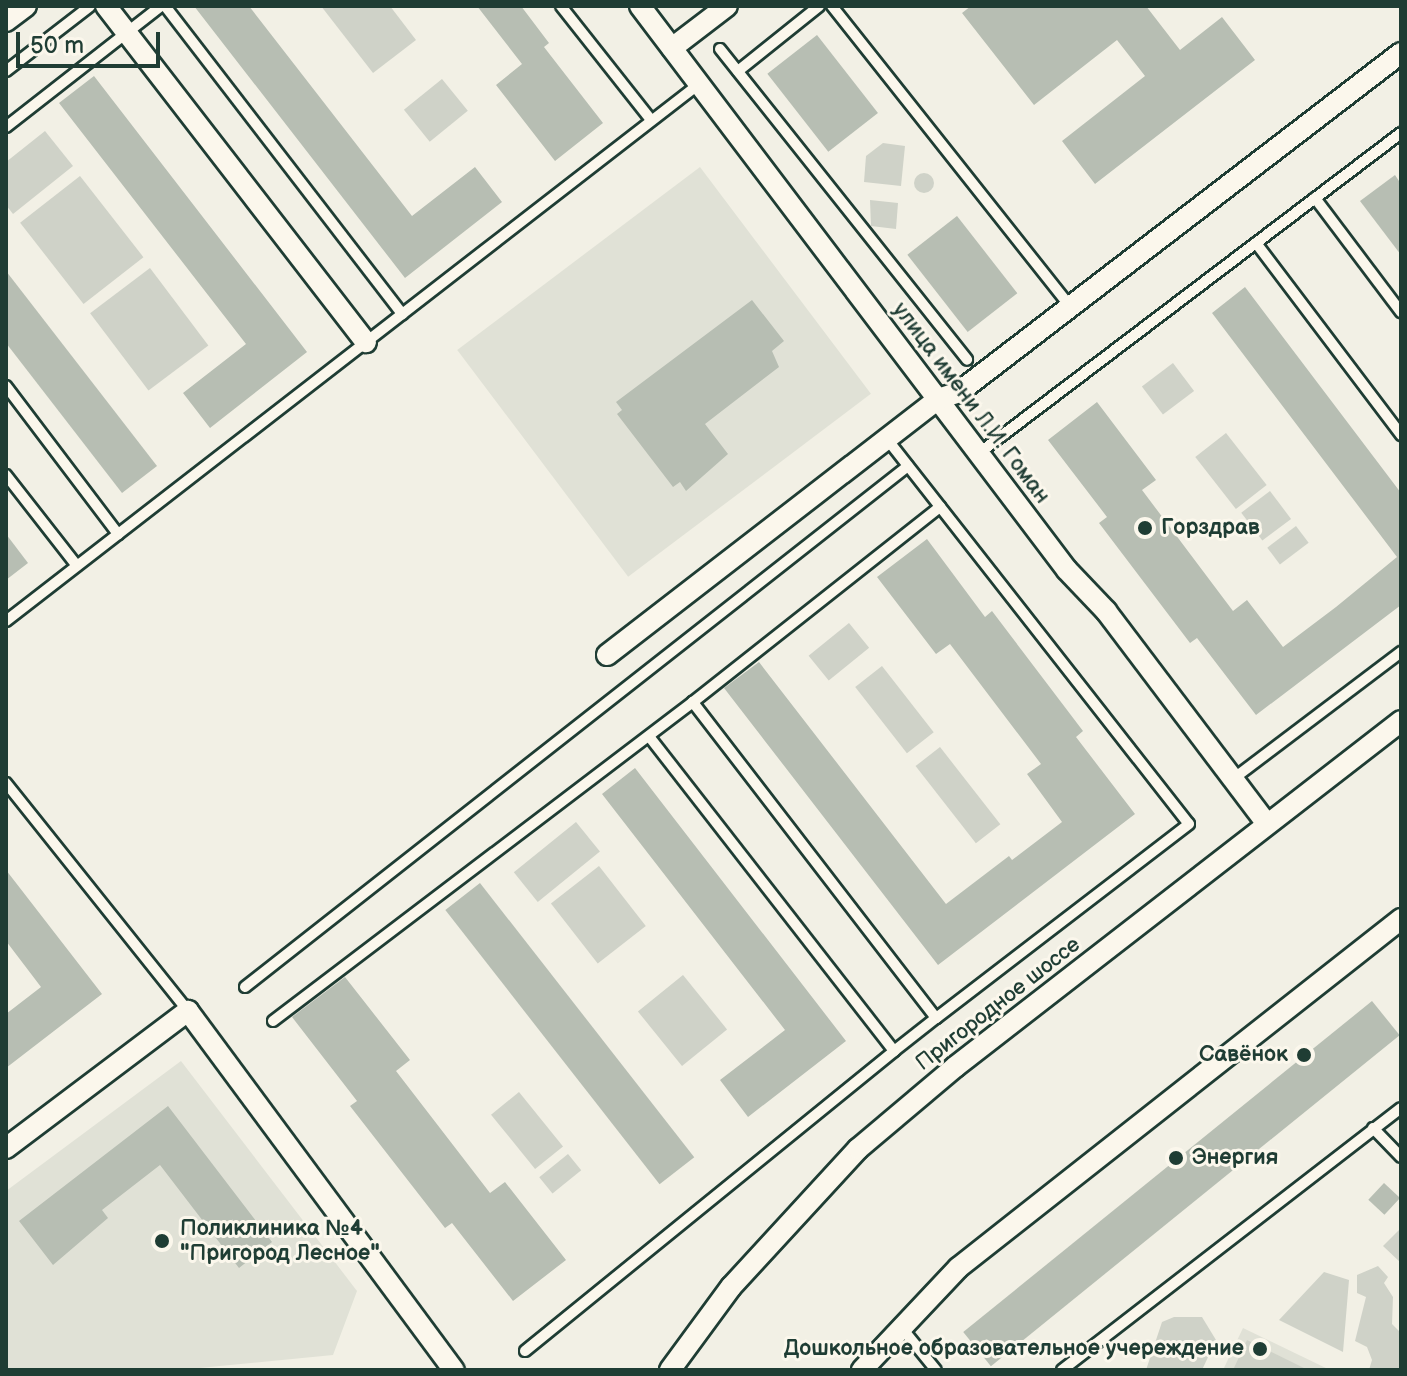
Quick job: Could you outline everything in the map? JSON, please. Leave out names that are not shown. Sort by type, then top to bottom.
[{"type":"street","points":[[6,21],[26,6]]},
{"type":"street","points":[[106,6],[366,342]]},
{"type":"street","name":"улица имени Л.И. Гоман","points":[[640,6],[979,453],[1267,824]]},
{"type":"street","points":[[672,48],[727,6]]},
{"type":"street","points":[[607,655],[938,399],[959,392],[1401,53]]},
{"type":"street","name":"Пригородное шоссе","points":[[670,1370],[731,1287],[858,1149],[955,1067],[1401,721]]},
{"type":"street","points":[[862,1370],[899,1326],[958,1268],[1397,929]]},
{"type":"street","points":[[6,1148],[188,1011],[454,1370]]},
{"type":"lane","points":[[6,71],[90,6]]},
{"type":"lane","points":[[6,127],[163,6],[402,314]]},
{"type":"lane","points":[[561,6],[651,120]]},
{"type":"lane","points":[[738,71],[819,6]]},
{"type":"lane","points":[[832,6],[1070,306]]},
{"type":"lane","points":[[720,49],[967,360]]},
{"type":"lane","points":[[6,621],[699,84]]},
{"type":"lane","points":[[979,453],[1401,133]]},
{"type":"lane","points":[[1315,198],[1401,312]]},
{"type":"lane","points":[[1256,243],[1401,435]]},
{"type":"lane","points":[[6,386],[118,534]]},
{"type":"lane","points":[[525,1351],[894,1051],[1189,824],[887,439]]},
{"type":"lane","points":[[245,987],[908,466]]},
{"type":"lane","points":[[6,475],[77,566]]},
{"type":"lane","points":[[273,1021],[649,736],[940,507]]},
{"type":"lane","points":[[1233,779],[1401,652]]},
{"type":"lane","points":[[693,702],[936,1018]]},
{"type":"lane","points":[[649,736],[894,1051]]},
{"type":"lane","points":[[6,783],[188,1011]]},
{"type":"lane","points":[[1062,1370],[1401,1108]]},
{"type":"lane","points":[[1373,1128],[1401,1157]]},
{"type":"lane","points":[[899,1326],[936,1370]]},
{"type":"shaded area","points":[[321,6],[390,6],[416,40],[373,73]]},
{"type":"shaded area","points":[[442,79],[468,111],[430,142],[404,110]]},
{"type":"shaded area","points":[[45,131],[73,166],[13,214],[6,205],[6,162]]},
{"type":"shaded area","points":[[883,143],[905,146],[901,186],[864,182],[866,156]]},
{"type":"shaded area","points":[[700,167],[871,394],[628,577],[457,350]]},
{"type":"shaded area","points":[[924,173],[931,176],[934,183],[931,190],[924,193],[917,190],[914,183],[917,176]]},
{"type":"shaded area","points":[[80,176],[143,257],[84,304],[20,223]]},
{"type":"shaded area","points":[[870,200],[898,203],[896,229],[871,226]]},
{"type":"shaded area","points":[[150,268],[208,345],[148,391],[90,313]]},
{"type":"shaded area","points":[[1173,363],[1194,391],[1163,414],[1142,386]]},
{"type":"shaded area","points":[[1226,433],[1267,485],[1236,509],[1195,457]]},
{"type":"shaded area","points":[[1270,491],[1291,519],[1262,541],[1241,513]]},
{"type":"shaded area","points":[[1296,526],[1309,543],[1280,564],[1267,548]]},
{"type":"shaded area","points":[[849,623],[869,648],[829,681],[809,656]]},
{"type":"shaded area","points":[[882,666],[934,732],[907,753],[855,687]]},
{"type":"shaded area","points":[[940,747],[1000,824],[976,843],[916,766]]},
{"type":"shaded area","points":[[576,822],[600,852],[538,902],[514,872]]},
{"type":"shaded area","points":[[599,866],[646,926],[598,963],[551,904]]},
{"type":"shaded area","points":[[683,975],[727,1029],[682,1066],[638,1012]]},
{"type":"shaded area","name":"Поликлиника №4 \"Пригород Лесное\"","points":[[181,1061],[357,1291],[333,1355],[179,1370],[6,1370],[6,1191]]},
{"type":"shaded area","points":[[519,1092],[563,1146],[535,1169],[491,1115]]},
{"type":"shaded area","points":[[568,1154],[581,1170],[552,1194],[539,1177]]},
{"type":"shaded area","points":[[1401,1228],[1401,1263],[1383,1246]]},
{"type":"shaded area","points":[[1378,1266],[1388,1277],[1384,1283],[1393,1297],[1392,1324],[1401,1333],[1401,1370],[1369,1370],[1372,1360],[1367,1347],[1355,1341],[1366,1297],[1357,1293],[1357,1275]]},
{"type":"shaded area","points":[[1324,1272],[1349,1280],[1343,1352],[1279,1320]]},
{"type":"shaded area","points":[[1174,1317],[1202,1317],[1216,1340],[1202,1370],[1146,1370],[1162,1322]]},
{"type":"shaded area","name":"Дошкольное образовательное учереждение","points":[[1243,1328],[1330,1370],[1223,1370]]},
{"type":"shaded area","points":[[1247,1340],[1308,1370],[1233,1370]]},
{"type":"building","points":[[194,6],[249,6],[412,216],[475,167],[502,202],[405,278]]},
{"type":"building","points":[[477,6],[521,6],[549,43],[544,47],[603,123],[555,161],[496,85],[522,64]]},
{"type":"building","points":[[971,6],[1146,6],[1180,50],[1222,17],[1255,60],[1095,184],[1062,141],[1145,76],[1117,40],[1034,105],[962,13]]},
{"type":"building","points":[[817,35],[878,113],[828,152],[767,74]]},
{"type":"building","points":[[94,76],[307,352],[210,428],[183,393],[246,344],[59,103]]},
{"type":"building","points":[[1395,175],[1401,184],[1401,255],[1360,201]]},
{"type":"building","points":[[957,216],[1017,293],[968,332],[907,255]]},
{"type":"building","points":[[6,271],[157,466],[122,493],[6,343]]},
{"type":"building","points":[[1245,287],[1401,493],[1401,605],[1256,715],[1197,638],[1190,643],[1099,523],[1107,517],[1048,440],[1097,402],[1156,480],[1142,490],[1233,611],[1247,600],[1283,647],[1336,607],[1397,557],[1212,313]]},
{"type":"building","points":[[752,300],[784,341],[772,351],[779,367],[705,424],[728,454],[686,491],[680,482],[673,487],[617,414],[622,410],[616,402]]},
{"type":"building","points":[[6,534],[28,563],[6,580]]},
{"type":"building","points":[[927,539],[985,617],[992,611],[1083,731],[1076,737],[1135,814],[938,965],[724,688],[759,662],[946,904],[1009,856],[1012,860],[1062,822],[1027,774],[1041,764],[950,644],[936,654],[877,577]]},
{"type":"building","points":[[635,768],[846,1041],[748,1117],[720,1080],[785,1030],[602,794]]},
{"type":"building","points":[[6,870],[102,994],[6,1068],[6,1014],[41,987],[6,941]]},
{"type":"building","points":[[480,883],[694,1157],[660,1184],[445,910]]},
{"type":"building","points":[[345,977],[410,1060],[396,1071],[490,1193],[505,1182],[566,1260],[513,1301],[452,1223],[445,1228],[350,1106],[357,1101],[292,1017]]},
{"type":"building","points":[[1372,1001],[1400,1035],[991,1366],[963,1332]]},
{"type":"building","points":[[168,1106],[272,1242],[239,1268],[160,1165],[102,1210],[108,1218],[53,1265],[19,1221]]},
{"type":"building","points":[[1384,1183],[1400,1198],[1384,1215],[1368,1200]]},
{"type":"place","name":"Горздрав","points":[[1145,528]]},
{"type":"place","name":"Савёнок","points":[[1304,1055]]},
{"type":"place","name":"Энергия","points":[[1176,1158]]},
{"type":"place","name":"Поликлиника №4 \"Пригород Лесное\"","points":[[162,1241]]},
{"type":"place","name":"Дошкольное образовательное учереждение","points":[[1260,1349]]}]
